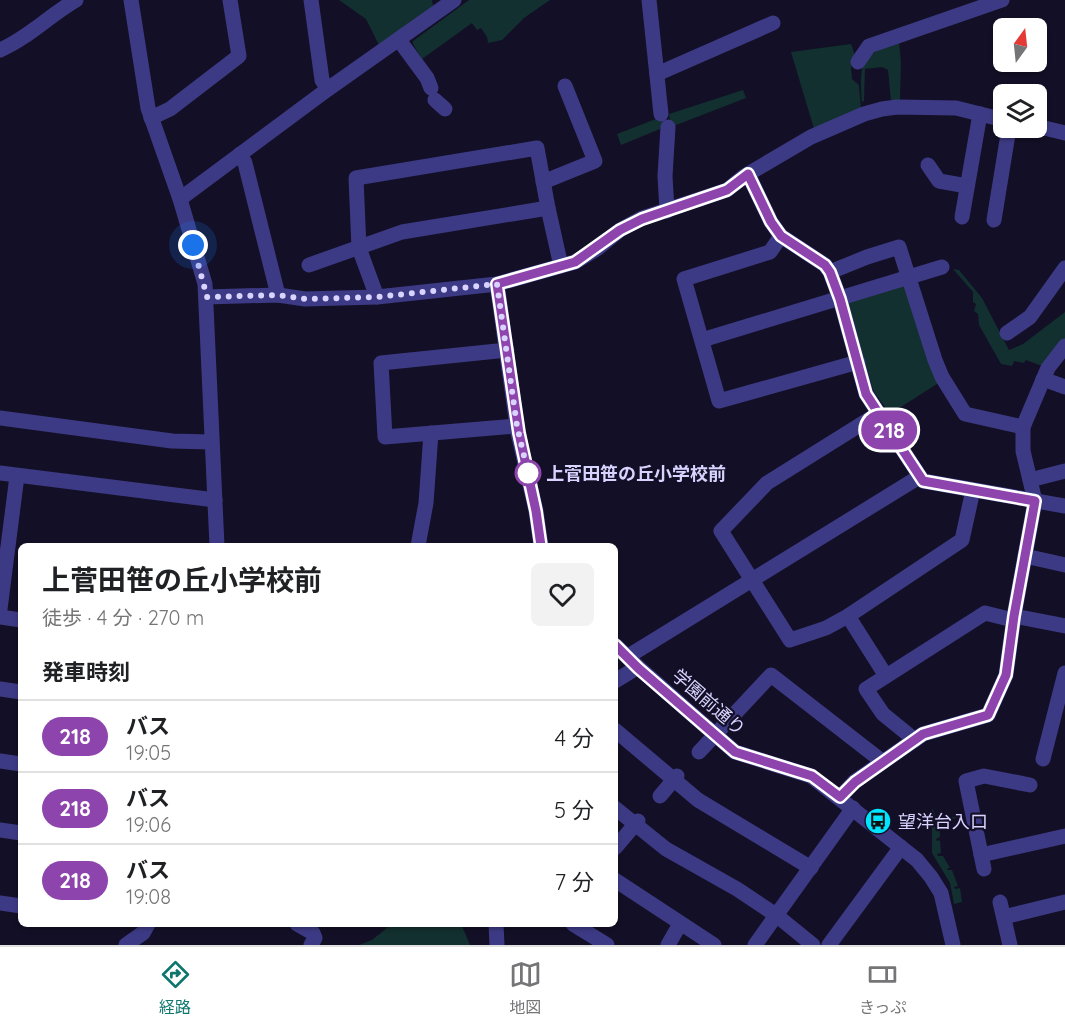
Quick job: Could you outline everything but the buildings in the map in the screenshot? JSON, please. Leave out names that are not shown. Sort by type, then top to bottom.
[{"type":"street","points":[[0,50],[16,44],[59,10],[76,0]]},
{"type":"street","points":[[131,0],[151,118],[180,199],[205,284],[217,543]]},
{"type":"street","points":[[151,118],[170,109],[239,56],[230,0]]},
{"type":"street","points":[[311,0],[322,80],[328,89]]},
{"type":"street","points":[[649,0],[657,74],[665,120],[667,211]]},
{"type":"street","points":[[858,62],[869,46],[1002,0]]},
{"type":"street","points":[[180,199],[450,1]]},
{"type":"street","points":[[657,74],[773,23]]},
{"type":"street","points":[[399,40],[428,78],[437,99]]},
{"type":"street","points":[[543,182],[595,161],[565,86]]},
{"type":"street","points":[[207,297],[278,295],[305,299],[377,297],[497,284],[575,262],[620,230],[642,219],[727,190],[748,174],[811,137],[864,114],[882,109],[956,108],[993,117]]},
{"type":"street","points":[[962,217],[980,114]]},
{"type":"street","points":[[1047,129],[1065,133]]},
{"type":"street","points":[[994,220],[1007,138]]},
{"type":"street","points":[[377,297],[359,248],[356,178],[537,148],[561,266]]},
{"type":"street","points":[[240,154],[246,163],[278,295]]},
{"type":"street","points":[[928,165],[939,181],[967,186]]},
{"type":"street","points":[[748,174],[771,222],[781,236],[825,265],[830,272],[840,299],[866,394],[919,477],[923,481],[1065,506]]},
{"type":"street","points":[[309,265],[402,232],[548,208]]},
{"type":"street","points":[[781,236],[770,252],[684,279],[719,401],[858,362]]},
{"type":"street","points":[[830,272],[899,247],[938,369],[965,414],[1023,427]]},
{"type":"street","points":[[702,340],[942,267]]},
{"type":"street","points":[[1007,333],[1030,317],[1065,268]]},
{"type":"street","points":[[497,284],[517,426],[536,511],[541,543]]},
{"type":"street","points":[[840,797],[855,782],[923,734],[988,715],[1006,675],[1013,618],[1035,501],[1023,451],[1023,427],[1048,368],[1065,345]]},
{"type":"street","points":[[507,350],[381,363],[385,437],[517,426]]},
{"type":"street","points":[[1043,379],[1065,387]]},
{"type":"street","points":[[879,413],[767,483],[721,531],[790,640],[826,628],[848,616],[962,540],[972,490]]},
{"type":"street","points":[[0,418],[172,441],[211,442]]},
{"type":"street","points":[[419,543],[426,503],[431,433]]},
{"type":"street","points":[[1030,480],[1065,471]]},
{"type":"street","points":[[0,474],[215,500]]},
{"type":"street","points":[[0,609],[10,548],[17,476]]},
{"type":"street","points":[[618,678],[633,662],[752,579],[919,477]]},
{"type":"street","points":[[1025,556],[1065,565]]},
{"type":"street","points":[[915,740],[883,714],[866,689],[985,613],[1065,626]]},
{"type":"street","points":[[848,616],[886,676]]},
{"type":"street","points":[[0,617],[18,620]]},
{"type":"street","name":"学園前通り","points":[[618,648],[735,752],[812,776],[917,860],[940,893],[953,945]]},
{"type":"street","points":[[1043,759],[1065,673]]},
{"type":"street","points":[[699,752],[771,675],[883,762]]},
{"type":"street","points":[[0,689],[18,692]]},
{"type":"street","points":[[618,732],[675,778],[698,800],[811,868]]},
{"type":"street","points":[[0,761],[18,764]]},
{"type":"street","points":[[1030,785],[984,776],[966,781],[982,862],[1065,836]]},
{"type":"street","points":[[660,796],[675,778]]},
{"type":"street","points":[[755,945],[853,808]]},
{"type":"street","points":[[618,810],[666,849],[737,889],[776,915],[813,945]]},
{"type":"street","points":[[618,844],[636,823]]},
{"type":"street","points":[[0,830],[18,833]]},
{"type":"street","points":[[829,945],[901,847]]},
{"type":"street","points":[[618,882],[714,945]]},
{"type":"street","points":[[1010,945],[1002,910],[1065,902]]},
{"type":"street","points":[[0,903],[18,906]]},
{"type":"street","points":[[668,945],[680,924]]},
{"type":"street","points":[[302,927],[313,933],[315,938],[310,945]]},
{"type":"street","points":[[496,927],[497,945]]},
{"type":"street","points":[[578,927],[607,945]]},
{"type":"street","points":[[126,945],[146,934]]},
{"type":"green space","points":[[339,0],[432,0],[433,6],[379,45],[366,19]]},
{"type":"green space","points":[[469,0],[550,0],[524,18],[502,40],[488,43],[481,28],[477,30],[472,23],[422,59],[413,41]]},
{"type":"green space","points":[[899,42],[900,101],[891,101],[888,70],[882,67],[865,69],[864,101],[862,102],[861,78],[865,62],[876,51]]},
{"type":"green space","points":[[851,44],[857,61],[851,67],[852,79],[859,85],[861,110],[815,132],[791,52]]},
{"type":"green space","points":[[743,90],[746,98],[671,127],[669,114]]},
{"type":"green space","points":[[661,117],[665,127],[621,145],[617,134]]},
{"type":"green space","points":[[953,269],[959,270],[982,298],[1009,350],[1023,344],[1065,312],[1065,342],[1042,366],[1026,360],[1024,363],[1014,361],[1012,366],[1001,364],[979,325],[978,314],[974,311],[976,304],[973,302],[973,292]]},
{"type":"green space","points":[[905,284],[940,382],[890,414],[874,392],[846,302]]},
{"type":"green space","points":[[932,808],[938,821],[956,816],[956,818],[939,822],[940,837],[936,839],[940,840],[941,853],[937,854],[943,856],[950,868],[947,868],[948,870],[952,870],[958,886],[954,887],[955,889],[960,888],[962,902],[954,904],[950,883],[932,853]]},
{"type":"green space","points":[[388,927],[462,927],[470,945],[359,945],[372,940]]},
{"type":"bus line","name":"218","points":[[541,543],[519,433],[497,284],[575,262],[598,248],[620,230],[642,219],[727,190],[748,174],[771,222],[781,236],[825,265],[830,272],[840,299],[866,394],[919,477],[923,481],[1035,501],[1014,616],[1006,675],[988,715],[923,734],[855,782],[840,797],[812,776],[735,752],[618,648]]},
{"type":"place","name":"上菅田笹の丘小学校前","points":[[528,473]]},
{"type":"place","name":"望洋台入口","points":[[878,821]]},
{"type":"route","points":[[193,245],[207,297],[278,295],[305,299],[377,297],[497,284],[517,426],[528,473]]}]
